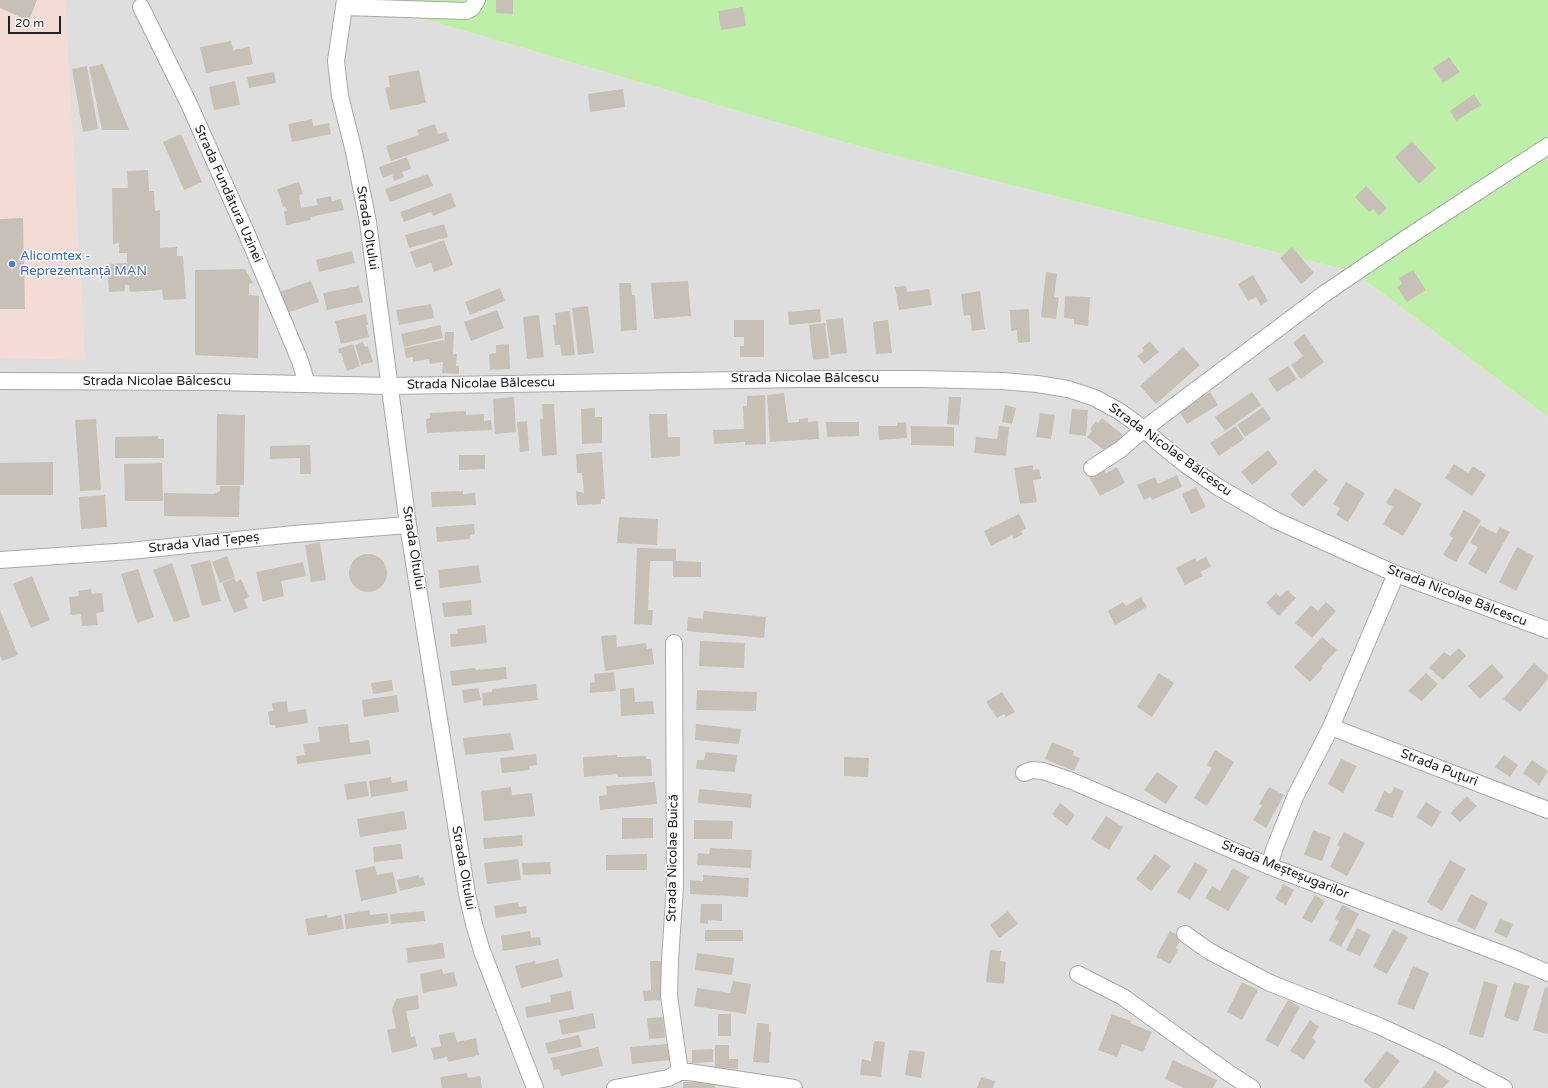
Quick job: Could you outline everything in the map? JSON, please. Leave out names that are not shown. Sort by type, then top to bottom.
[{"type":"street","points":[[345,4],[466,11],[472,8],[477,0]]},
{"type":"street","name":"Strada Oltului","points":[[345,4],[336,61],[340,96],[354,152],[368,222],[408,525],[468,902],[482,951],[534,1088]]},
{"type":"street","name":"Strada Fundătura Uzinei","points":[[141,7],[189,104],[249,239],[300,361],[307,384]]},
{"type":"street","points":[[1092,468],[1121,450],[1144,429],[1324,294],[1408,237],[1548,146]]},
{"type":"street","name":"Strada Nicolae Bălcescu","points":[[0,381],[390,386],[800,379],[1002,381],[1037,384],[1068,390],[1094,398],[1119,411],[1144,429],[1185,464],[1218,487],[1275,520],[1396,574],[1548,630]]},
{"type":"street","name":"Strada Vlad Țepeș","points":[[0,560],[130,551],[294,534],[408,525]]},
{"type":"street","points":[[1269,866],[1275,846],[1296,795],[1331,727],[1396,574]]},
{"type":"street","name":"Strada Nicolae Buică","points":[[674,643],[675,886],[669,996],[680,1072]]},
{"type":"street","name":"Strada Puțuri","points":[[1331,727],[1548,810]]},
{"type":"street","name":"Strada Meșteșugarilor","points":[[1024,773],[1032,770],[1043,771],[1072,781],[1269,866],[1548,972]]},
{"type":"street","points":[[1185,934],[1209,951],[1270,983],[1379,1026],[1442,1055],[1504,1088]]},
{"type":"street","points":[[1078,974],[1123,996],[1230,1074],[1252,1088]]},
{"type":"street","points":[[615,1088],[668,1078],[680,1072],[689,1072],[794,1088]]},
{"type":"shaded area","points":[[0,0],[359,0],[861,147],[1354,272],[1548,417],[1548,1088],[0,1088]]},
{"type":"shaded area","points":[[0,0],[65,0],[85,360],[0,358]]},
{"type":"green space","points":[[359,0],[1548,0],[1548,417],[1354,272],[861,147]]},
{"type":"building","points":[[0,0],[37,0],[29,21],[0,8]]},
{"type":"building","points":[[496,0],[513,0],[513,14],[496,13]]},
{"type":"building","points":[[743,7],[746,26],[721,30],[718,11]]},
{"type":"building","points":[[231,41],[233,50],[249,47],[253,64],[206,73],[200,47]]},
{"type":"building","points":[[1449,57],[1460,72],[1443,83],[1433,68]]},
{"type":"building","points":[[103,64],[129,130],[102,130],[89,67]]},
{"type":"building","points":[[87,66],[98,129],[83,132],[72,69]]},
{"type":"building","points":[[419,70],[426,103],[390,110],[385,88],[390,87],[388,76]]},
{"type":"building","points":[[274,72],[276,83],[249,88],[247,77]]},
{"type":"building","points":[[235,81],[240,105],[214,110],[209,87]]},
{"type":"building","points":[[623,89],[625,107],[590,112],[588,94]]},
{"type":"building","points":[[1474,94],[1481,105],[1456,121],[1450,111]]},
{"type":"building","points":[[312,119],[313,126],[329,123],[331,134],[292,142],[288,124]]},
{"type":"building","points":[[435,124],[438,134],[446,132],[449,141],[391,161],[386,146],[419,135],[417,130]]},
{"type":"building","points":[[181,134],[202,182],[184,190],[163,142]]},
{"type":"building","points":[[1412,141],[1436,168],[1419,184],[1395,157]]},
{"type":"building","points":[[407,157],[411,169],[402,172],[404,177],[394,181],[392,174],[383,178],[379,167]]},
{"type":"building","points":[[148,170],[149,191],[154,191],[155,211],[160,210],[160,248],[177,247],[177,256],[183,256],[186,299],[163,300],[162,290],[130,292],[129,285],[125,285],[125,291],[109,292],[107,264],[127,263],[127,253],[119,253],[119,243],[113,244],[112,188],[128,188],[127,171]]},
{"type":"building","points":[[428,174],[433,186],[390,202],[385,189]]},
{"type":"building","points":[[299,182],[303,194],[299,195],[301,208],[318,205],[316,199],[331,196],[332,201],[341,199],[344,210],[310,217],[311,220],[286,225],[284,211],[287,211],[285,206],[283,207],[277,189]]},
{"type":"building","points":[[1366,186],[1387,208],[1379,216],[1373,209],[1369,212],[1355,197]]},
{"type":"building","points":[[451,193],[456,207],[433,216],[431,212],[404,222],[400,212]]},
{"type":"building","name":"Alicomtex - Reprezentanță MAN","points":[[23,218],[25,309],[0,309],[0,219]]},
{"type":"building","points":[[444,224],[448,237],[409,248],[405,235]]},
{"type":"building","points":[[444,240],[453,265],[434,272],[431,263],[416,268],[410,252]]},
{"type":"building","points":[[1292,247],[1314,273],[1301,284],[1280,258]]},
{"type":"building","points":[[352,251],[355,263],[319,272],[316,260]]},
{"type":"building","points":[[245,269],[253,283],[249,284],[249,295],[259,296],[258,358],[195,355],[195,270]]},
{"type":"building","points":[[1413,270],[1426,290],[1407,302],[1397,287],[1402,284],[1399,278]]},
{"type":"building","points":[[1046,272],[1057,274],[1054,297],[1059,298],[1056,319],[1041,317]]},
{"type":"building","points":[[1253,275],[1268,301],[1261,305],[1256,297],[1248,301],[1238,284]]},
{"type":"building","points":[[311,281],[319,302],[287,313],[279,292]]},
{"type":"building","points":[[688,281],[691,316],[654,319],[651,283]]},
{"type":"building","points":[[619,283],[631,283],[632,295],[635,295],[637,330],[621,331]]},
{"type":"building","points":[[359,286],[363,302],[327,310],[323,293]]},
{"type":"building","points":[[906,286],[907,292],[929,289],[932,305],[899,310],[895,287]]},
{"type":"building","points":[[500,288],[505,301],[470,315],[465,302]]},
{"type":"building","points":[[980,291],[985,329],[972,331],[970,315],[964,316],[961,294]]},
{"type":"building","points":[[1065,296],[1090,297],[1088,326],[1074,324],[1074,319],[1064,318]]},
{"type":"building","points":[[431,304],[434,318],[399,325],[396,310]]},
{"type":"building","points":[[588,306],[594,353],[578,355],[572,308]]},
{"type":"building","points":[[820,309],[821,322],[789,325],[788,312]]},
{"type":"building","points":[[1029,309],[1030,342],[1018,343],[1017,330],[1011,331],[1010,310]]},
{"type":"building","points":[[497,310],[504,328],[471,341],[464,322]]},
{"type":"building","points":[[570,311],[575,355],[562,356],[560,345],[555,345],[553,325],[556,325],[555,313]]},
{"type":"building","points":[[366,314],[368,325],[366,325],[369,337],[341,344],[335,321]]},
{"type":"building","points":[[539,315],[544,357],[527,359],[523,317]]},
{"type":"building","points":[[843,318],[847,353],[831,355],[826,320]]},
{"type":"building","points":[[734,320],[764,320],[764,357],[740,357],[740,346],[744,346],[744,337],[734,337]]},
{"type":"building","points":[[888,320],[892,353],[876,354],[873,322]]},
{"type":"building","points":[[825,323],[829,358],[813,360],[809,325]]},
{"type":"building","points":[[440,325],[443,338],[404,347],[401,334]]},
{"type":"building","points":[[445,332],[454,332],[453,354],[457,354],[456,366],[459,366],[459,374],[442,373],[443,362],[430,364],[429,359],[413,362],[413,357],[406,358],[404,348],[444,340],[444,348]]},
{"type":"building","points":[[1304,334],[1324,362],[1301,379],[1291,365],[1303,356],[1293,343]]},
{"type":"building","points":[[1150,341],[1159,352],[1144,364],[1137,356],[1144,351],[1142,348]]},
{"type":"building","points":[[363,342],[365,347],[368,346],[373,362],[361,365],[355,345]]},
{"type":"building","points":[[353,344],[360,366],[347,371],[341,353],[339,353],[338,349]]},
{"type":"building","points":[[509,344],[510,369],[490,370],[489,354],[496,353],[496,345]]},
{"type":"building","points":[[1183,347],[1200,365],[1156,404],[1140,386]]},
{"type":"building","points":[[1288,366],[1297,379],[1277,392],[1268,379]]},
{"type":"building","points":[[1210,392],[1218,405],[1187,424],[1179,411]]},
{"type":"building","points":[[1252,392],[1261,405],[1225,431],[1215,417]]},
{"type":"building","points":[[784,393],[788,423],[799,422],[799,419],[808,418],[808,422],[818,421],[819,439],[770,442],[767,395]]},
{"type":"building","points":[[765,395],[766,444],[745,445],[745,442],[714,444],[713,430],[744,429],[743,406],[747,406],[747,396]]},
{"type":"building","points":[[514,397],[516,432],[495,434],[493,399]]},
{"type":"building","points":[[949,397],[961,397],[959,425],[947,424]]},
{"type":"building","points":[[542,404],[554,404],[557,455],[542,456],[540,419],[543,419]]},
{"type":"building","points":[[1005,405],[1016,408],[1012,424],[1002,422]]},
{"type":"building","points":[[1263,407],[1271,419],[1245,437],[1237,425]]},
{"type":"building","points":[[595,408],[595,417],[602,417],[602,443],[582,444],[581,409]]},
{"type":"building","points":[[1072,409],[1088,410],[1086,436],[1069,434]]},
{"type":"building","points":[[466,411],[466,415],[484,414],[484,421],[491,420],[492,430],[427,433],[426,419],[430,418],[430,413]]},
{"type":"building","points":[[1040,413],[1055,415],[1051,439],[1036,437]]},
{"type":"building","points":[[217,414],[245,415],[244,485],[216,485]]},
{"type":"building","points":[[649,414],[667,414],[668,437],[680,437],[680,456],[651,458]]},
{"type":"building","points":[[1102,418],[1123,435],[1108,453],[1087,437],[1092,431],[1090,429],[1096,421],[1098,423]]},
{"type":"building","points":[[96,419],[101,490],[80,491],[75,420]]},
{"type":"building","points":[[527,421],[529,451],[520,452],[517,422]]},
{"type":"building","points":[[826,422],[859,422],[859,436],[827,437]]},
{"type":"building","points":[[906,422],[907,438],[879,440],[878,426],[897,426],[897,423]]},
{"type":"building","points":[[911,426],[954,427],[954,446],[911,445]]},
{"type":"building","points":[[999,426],[1009,427],[1006,456],[974,453],[976,437],[997,439]]},
{"type":"building","points":[[1236,426],[1244,439],[1219,456],[1210,443]]},
{"type":"building","points":[[158,436],[158,439],[164,439],[164,458],[115,458],[115,437]]},
{"type":"building","points":[[310,445],[311,474],[300,474],[300,458],[270,459],[270,446]]},
{"type":"building","points":[[1268,450],[1278,463],[1252,485],[1241,472]]},
{"type":"building","points":[[602,452],[605,499],[601,499],[601,504],[577,505],[576,491],[584,493],[582,473],[577,473],[576,454]]},
{"type":"building","points":[[459,455],[485,455],[485,469],[459,470]]},
{"type":"building","points":[[53,462],[53,495],[0,495],[0,463]]},
{"type":"building","points":[[162,463],[163,501],[125,501],[124,464]]},
{"type":"building","points":[[1454,464],[1468,473],[1473,466],[1486,475],[1472,496],[1445,478]]},
{"type":"building","points":[[1033,465],[1033,470],[1039,469],[1041,479],[1033,480],[1037,502],[1020,504],[1014,468]]},
{"type":"building","points":[[1117,467],[1125,483],[1100,496],[1089,477],[1104,469],[1106,473]]},
{"type":"building","points":[[1315,469],[1328,480],[1303,507],[1290,495]]},
{"type":"building","points":[[1177,475],[1182,487],[1152,500],[1151,497],[1144,500],[1137,485],[1155,477],[1158,484]]},
{"type":"building","points":[[1346,482],[1365,493],[1348,522],[1336,515],[1340,508],[1333,504]]},
{"type":"building","points":[[220,486],[240,486],[239,517],[164,516],[164,493],[214,494],[220,491]]},
{"type":"building","points":[[1196,487],[1206,507],[1191,514],[1182,494]]},
{"type":"building","points":[[1395,488],[1422,504],[1403,536],[1383,524],[1393,507],[1386,503]]},
{"type":"building","points":[[463,491],[463,494],[475,493],[476,505],[432,507],[431,492]]},
{"type":"building","points":[[105,495],[107,527],[81,529],[79,497]]},
{"type":"building","points":[[1464,510],[1481,520],[1456,562],[1443,555],[1453,538],[1449,535]]},
{"type":"building","points":[[1019,514],[1026,528],[1021,531],[1023,534],[1014,539],[1012,535],[991,546],[984,531]]},
{"type":"building","points":[[619,517],[658,519],[657,545],[617,543]]},
{"type":"building","points":[[474,524],[475,534],[470,535],[470,539],[437,542],[436,527]]},
{"type":"building","points":[[1480,525],[1496,534],[1500,527],[1510,532],[1486,574],[1468,564],[1478,547],[1470,543]]},
{"type":"building","points":[[320,542],[326,580],[311,582],[305,545]]},
{"type":"building","points":[[1517,547],[1534,556],[1516,591],[1499,582]]},
{"type":"building","points":[[637,548],[676,549],[676,561],[701,562],[701,577],[673,577],[673,561],[650,561],[648,610],[653,610],[652,625],[634,624]]},
{"type":"building","points":[[364,554],[372,554],[382,559],[386,566],[386,580],[382,587],[372,592],[364,592],[354,587],[352,584],[349,577],[349,569],[354,559],[357,557]]},
{"type":"building","points":[[227,556],[235,577],[220,583],[212,562]]},
{"type":"building","points":[[1206,557],[1211,567],[1200,572],[1203,576],[1185,585],[1176,568],[1195,558],[1197,561]]},
{"type":"building","points":[[210,560],[221,601],[202,606],[191,565]]},
{"type":"building","points":[[303,562],[306,576],[281,581],[284,596],[263,601],[256,572]]},
{"type":"building","points":[[172,563],[190,617],[174,622],[153,570]]},
{"type":"building","points":[[479,565],[481,583],[440,588],[438,570]]},
{"type":"building","points":[[138,569],[154,617],[137,623],[121,574]]},
{"type":"building","points":[[32,576],[50,620],[31,628],[13,584]]},
{"type":"building","points":[[234,578],[236,582],[241,579],[249,597],[244,599],[248,608],[234,613],[222,583]]},
{"type":"building","points":[[91,589],[92,594],[102,593],[104,612],[96,613],[98,625],[82,626],[81,614],[71,615],[69,597],[79,596],[78,591]]},
{"type":"building","points":[[1287,590],[1296,598],[1279,616],[1266,603],[1276,593],[1280,597]]},
{"type":"building","points":[[1141,597],[1147,607],[1115,625],[1108,611],[1123,602],[1126,606]]},
{"type":"building","points":[[471,600],[472,615],[444,617],[442,603]]},
{"type":"building","points":[[1326,602],[1336,611],[1312,638],[1295,623],[1311,605],[1318,611]]},
{"type":"building","points":[[0,610],[18,655],[2,661],[0,655]]},
{"type":"building","points":[[704,611],[766,617],[764,638],[687,631],[688,617],[703,619]]},
{"type":"building","points":[[485,625],[487,643],[451,647],[450,634],[458,634],[457,629]]},
{"type":"building","points":[[616,635],[617,647],[646,643],[647,649],[652,648],[654,664],[605,671],[601,636]]},
{"type":"building","points":[[1322,637],[1337,650],[1321,667],[1323,668],[1310,682],[1294,667]]},
{"type":"building","points":[[700,641],[745,643],[744,668],[699,666]]},
{"type":"building","points":[[1459,648],[1466,656],[1443,680],[1429,668],[1444,652],[1450,656]]},
{"type":"building","points":[[1534,663],[1548,675],[1548,679],[1520,712],[1503,699]]},
{"type":"building","points":[[1492,664],[1504,677],[1480,699],[1468,686]]},
{"type":"building","points":[[506,667],[507,679],[452,686],[450,671],[475,668],[476,670]]},
{"type":"building","points":[[614,672],[616,691],[590,693],[590,683],[595,682],[594,674]]},
{"type":"building","points":[[1159,673],[1174,683],[1152,717],[1137,707]]},
{"type":"building","points":[[1426,673],[1438,684],[1422,701],[1408,691]]},
{"type":"building","points":[[392,680],[393,691],[373,694],[371,683]]},
{"type":"building","points":[[536,684],[538,700],[483,706],[482,693],[492,692],[492,689]]},
{"type":"building","points":[[478,688],[481,700],[464,703],[462,690]]},
{"type":"building","points":[[634,688],[635,702],[653,701],[654,714],[621,716],[620,689]]},
{"type":"building","points":[[697,690],[757,692],[756,711],[696,710]]},
{"type":"building","points":[[1002,692],[1015,712],[1006,717],[1004,714],[997,718],[986,702]]},
{"type":"building","points":[[397,695],[399,712],[364,717],[362,700]]},
{"type":"building","points":[[287,701],[288,712],[306,709],[308,723],[276,728],[275,725],[270,725],[268,712],[273,711],[272,703]]},
{"type":"building","points":[[348,724],[350,743],[369,740],[371,754],[297,764],[296,756],[305,755],[303,744],[320,742],[318,727]]},
{"type":"building","points":[[696,724],[741,729],[739,744],[695,740]]},
{"type":"building","points":[[511,733],[514,750],[465,755],[463,738]]},
{"type":"building","points":[[1052,742],[1074,751],[1073,755],[1080,758],[1074,771],[1045,759]]},
{"type":"building","points":[[1215,750],[1234,762],[1207,806],[1194,798],[1212,768],[1207,765]]},
{"type":"building","points":[[706,752],[737,755],[735,772],[696,769],[697,760],[704,760]]},
{"type":"building","points":[[536,754],[537,765],[529,766],[530,770],[502,773],[500,758]]},
{"type":"building","points":[[617,755],[617,757],[646,756],[646,759],[651,759],[652,776],[618,777],[618,774],[584,777],[583,757]]},
{"type":"building","points":[[1504,755],[1518,765],[1510,777],[1495,767]]},
{"type":"building","points":[[844,757],[869,758],[868,777],[844,776]]},
{"type":"building","points":[[1341,759],[1357,766],[1343,793],[1328,784]]},
{"type":"building","points":[[1532,760],[1548,771],[1539,785],[1523,773]]},
{"type":"building","points":[[1157,772],[1178,786],[1166,804],[1144,790]]},
{"type":"building","points":[[391,777],[392,783],[407,780],[408,791],[371,797],[369,781]]},
{"type":"building","points":[[366,781],[369,796],[347,800],[344,784]]},
{"type":"building","points":[[655,782],[657,804],[600,810],[599,796],[607,795],[606,786]]},
{"type":"building","points":[[511,787],[512,795],[532,793],[535,816],[484,821],[481,791]]},
{"type":"building","points":[[1269,787],[1284,795],[1266,828],[1253,820],[1262,805],[1259,804]]},
{"type":"building","points":[[1394,787],[1404,791],[1392,818],[1375,811],[1384,791],[1391,794]]},
{"type":"building","points":[[699,789],[752,794],[751,808],[698,803]]},
{"type":"building","points":[[1467,796],[1477,806],[1460,822],[1450,813]]},
{"type":"building","points":[[1426,802],[1441,812],[1432,827],[1416,817]]},
{"type":"building","points":[[1060,803],[1075,815],[1067,826],[1052,814]]},
{"type":"building","points":[[404,811],[407,829],[360,837],[357,819]]},
{"type":"building","points":[[1106,816],[1123,827],[1109,850],[1091,839]]},
{"type":"building","points":[[622,818],[653,818],[653,838],[622,839]]},
{"type":"building","points":[[694,820],[733,821],[732,839],[694,839]]},
{"type":"building","points":[[1313,830],[1331,837],[1322,861],[1304,855]]},
{"type":"building","points":[[1344,832],[1365,843],[1347,876],[1330,867],[1340,847],[1337,845]]},
{"type":"building","points":[[522,835],[523,846],[484,849],[483,838]]},
{"type":"building","points":[[401,844],[403,859],[374,862],[373,847]]},
{"type":"building","points":[[710,848],[752,850],[751,868],[697,865],[698,853],[709,854]]},
{"type":"building","points":[[647,854],[647,870],[606,870],[606,855]]},
{"type":"building","points":[[1155,854],[1171,866],[1151,891],[1136,879]]},
{"type":"building","points":[[518,859],[521,880],[487,884],[484,863]]},
{"type":"building","points":[[1450,860],[1466,869],[1442,911],[1427,902]]},
{"type":"building","points":[[550,862],[551,874],[523,875],[522,863]]},
{"type":"building","points":[[1195,862],[1208,870],[1190,900],[1177,892]]},
{"type":"building","points":[[375,866],[377,875],[393,872],[397,893],[361,901],[355,870]]},
{"type":"building","points":[[1233,868],[1249,877],[1228,911],[1205,898],[1212,886],[1220,891]]},
{"type":"building","points":[[419,875],[419,878],[423,877],[425,885],[400,891],[397,880]]},
{"type":"building","points":[[703,875],[749,878],[748,897],[690,894],[690,880],[703,881]]},
{"type":"building","points":[[1283,884],[1294,890],[1286,905],[1275,899]]},
{"type":"building","points":[[1471,894],[1488,903],[1475,930],[1457,921]]},
{"type":"building","points":[[1315,895],[1325,901],[1312,923],[1302,918]]},
{"type":"building","points":[[518,902],[519,907],[526,906],[527,913],[496,918],[494,906]]},
{"type":"building","points":[[701,904],[722,904],[722,921],[708,920],[708,924],[700,923]]},
{"type":"building","points":[[1342,905],[1359,914],[1341,947],[1329,940],[1339,921],[1335,919]]},
{"type":"building","points":[[370,910],[370,915],[387,913],[389,923],[346,929],[344,914]]},
{"type":"building","points":[[424,911],[425,921],[391,924],[390,914]]},
{"type":"building","points":[[1008,911],[1018,924],[999,938],[990,925]]},
{"type":"building","points":[[327,915],[328,918],[341,915],[344,929],[308,936],[305,919]]},
{"type":"building","points":[[1500,919],[1513,924],[1507,938],[1494,932]]},
{"type":"building","points":[[1357,928],[1371,935],[1360,956],[1346,950]]},
{"type":"building","points":[[1393,929],[1408,937],[1387,974],[1373,967]]},
{"type":"building","points":[[705,930],[743,930],[743,941],[705,941]]},
{"type":"building","points":[[530,931],[531,938],[540,937],[541,945],[503,951],[501,936]]},
{"type":"building","points":[[1170,931],[1182,937],[1176,948],[1178,950],[1170,964],[1156,957]]},
{"type":"building","points":[[443,943],[445,958],[408,963],[406,948]]},
{"type":"building","points":[[990,950],[1001,951],[1000,961],[1006,962],[1004,984],[986,982]]},
{"type":"building","points":[[697,953],[734,958],[732,975],[695,970]]},
{"type":"building","points":[[558,959],[563,977],[521,988],[515,966],[535,961],[536,964]]},
{"type":"building","points":[[650,961],[662,961],[663,1000],[644,1001],[643,991],[651,990]]},
{"type":"building","points":[[1413,966],[1429,973],[1414,1010],[1397,1004]]},
{"type":"building","points":[[442,969],[443,974],[454,972],[457,986],[423,993],[420,974]]},
{"type":"building","points":[[733,981],[751,984],[746,1014],[694,1006],[697,988],[730,993]]},
{"type":"building","points":[[1484,981],[1498,985],[1483,1038],[1469,1034]]},
{"type":"building","points":[[1242,982],[1258,990],[1242,1020],[1227,1012]]},
{"type":"building","points":[[1514,982],[1529,986],[1518,1022],[1504,1017]]},
{"type":"building","points":[[1545,987],[1548,988],[1548,1034],[1533,1030]]},
{"type":"building","points":[[571,991],[574,1009],[527,1018],[525,1007],[551,1002],[550,995]]},
{"type":"building","points":[[418,995],[419,1009],[406,1011],[411,1037],[415,1036],[417,1047],[392,1053],[387,1030],[396,1028],[392,1010],[396,999]]},
{"type":"building","points":[[1288,1000],[1300,1007],[1278,1047],[1265,1040]]},
{"type":"building","points":[[593,1013],[596,1028],[562,1035],[559,1020]]},
{"type":"building","points":[[718,1014],[731,1014],[731,1036],[718,1036]]},
{"type":"building","points":[[1112,1014],[1131,1021],[1130,1023],[1152,1032],[1143,1052],[1122,1044],[1117,1057],[1098,1050]]},
{"type":"building","points":[[663,1017],[665,1038],[649,1039],[647,1018]]},
{"type":"building","points":[[1310,1020],[1319,1027],[1312,1038],[1316,1041],[1304,1060],[1290,1051]]},
{"type":"building","points":[[757,1023],[769,1024],[769,1032],[771,1032],[769,1063],[753,1062]]},
{"type":"building","points":[[454,1032],[457,1042],[476,1038],[479,1055],[448,1062],[447,1057],[434,1060],[431,1048],[441,1046],[439,1035]]},
{"type":"building","points":[[579,1035],[582,1047],[548,1054],[545,1043]]},
{"type":"building","points":[[874,1041],[885,1042],[881,1077],[860,1075],[862,1059],[871,1061]]},
{"type":"building","points":[[668,1044],[670,1060],[632,1064],[630,1047]]},
{"type":"building","points":[[715,1045],[729,1045],[729,1059],[738,1059],[738,1069],[715,1068]]},
{"type":"building","points":[[598,1047],[603,1066],[561,1076],[559,1069],[554,1070],[551,1058]]},
{"type":"building","points":[[713,1049],[713,1062],[692,1063],[692,1050]]},
{"type":"building","points":[[909,1050],[925,1052],[921,1078],[905,1075]]},
{"type":"building","points":[[1387,1051],[1400,1061],[1379,1088],[1372,1088],[1363,1081]]},
{"type":"building","points":[[1173,1060],[1217,1080],[1213,1088],[1184,1088],[1165,1079]]},
{"type":"building","points":[[1435,1071],[1449,1081],[1443,1088],[1423,1088]]},
{"type":"building","points":[[467,1073],[468,1078],[480,1076],[482,1088],[442,1088],[440,1077]]},
{"type":"building","points":[[981,1077],[995,1081],[993,1088],[977,1088]]},
{"type":"building","points":[[683,1082],[715,1082],[715,1088],[683,1088]]},
{"type":"place","name":"Alicomtex - Reprezentanță MAN","points":[[12,264]]}]
